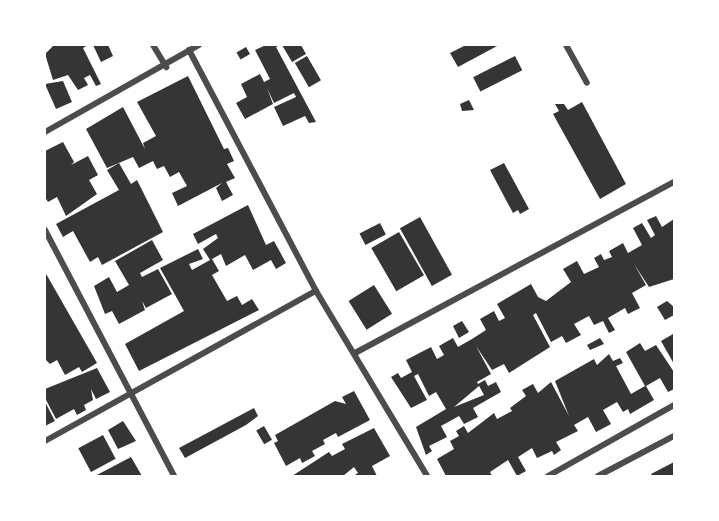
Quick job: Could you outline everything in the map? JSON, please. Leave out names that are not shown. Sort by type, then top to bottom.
[{"type":"street","points":[[153,45],[165,67]]},
{"type":"street","points":[[45,132],[165,67],[199,45]]},
{"type":"street","points":[[566,45],[587,83]]},
{"type":"street","points":[[189,50],[316,291],[427,476]]},
{"type":"street","points":[[355,353],[674,182]]},
{"type":"street","points":[[45,230],[174,476]]},
{"type":"street","points":[[45,441],[132,395],[316,291]]},
{"type":"street","points":[[548,476],[674,405]]},
{"type":"street","points":[[598,476],[674,436]]},
{"type":"building","points":[[54,45],[88,45],[83,48],[101,84],[96,86],[90,75],[84,78],[88,85],[78,90],[68,75],[53,80],[45,54]]},
{"type":"building","points":[[93,45],[108,45],[113,56],[101,62]]},
{"type":"building","points":[[266,45],[281,45],[276,47],[316,122],[309,123],[305,116],[283,126],[274,107],[296,97],[294,93],[274,103],[267,88],[273,104],[245,119],[236,103],[247,97],[241,84],[260,74],[264,82],[270,79],[255,50]]},
{"type":"building","points":[[282,45],[301,45],[306,54],[292,62]]},
{"type":"building","points":[[466,45],[499,45],[458,67],[450,53]]},
{"type":"building","points":[[246,47],[250,54],[240,59],[236,52]]},
{"type":"building","points":[[307,56],[321,80],[309,87],[295,63]]},
{"type":"building","points":[[515,56],[522,70],[480,92],[473,77]]},
{"type":"building","points":[[188,76],[224,149],[228,148],[234,161],[227,164],[235,178],[226,182],[233,195],[222,201],[216,188],[222,183],[178,206],[172,193],[187,186],[179,172],[170,177],[164,166],[157,169],[153,161],[139,168],[133,157],[107,168],[86,129],[123,107],[145,149],[143,143],[156,136],[137,102]]},
{"type":"building","points":[[63,81],[72,102],[56,109],[45,84]]},
{"type":"building","points":[[469,100],[474,110],[462,111],[460,104]]},
{"type":"building","points":[[582,102],[626,184],[600,199],[553,114],[559,111],[555,104],[564,104],[568,110]]},
{"type":"building","points":[[63,142],[74,162],[71,165],[88,156],[98,175],[89,180],[97,194],[66,216],[57,197],[48,202],[45,197],[45,151]]},
{"type":"building","points":[[119,163],[131,184],[137,180],[163,232],[102,265],[98,257],[90,262],[73,231],[63,237],[56,224],[119,190],[107,170]]},
{"type":"building","points":[[504,163],[529,209],[520,214],[518,210],[513,213],[490,170]]},
{"type":"building","points":[[248,205],[266,245],[274,241],[286,263],[276,269],[271,260],[253,270],[245,255],[226,266],[221,254],[212,259],[219,271],[212,275],[227,301],[237,296],[242,305],[252,299],[259,310],[139,371],[125,344],[184,311],[160,268],[198,249],[203,259],[189,264],[192,270],[210,260],[203,249],[218,238],[216,234],[198,244],[193,234]]},
{"type":"building","points":[[656,216],[662,227],[674,219],[674,279],[649,287],[634,264],[646,285],[632,293],[640,308],[628,314],[625,308],[608,318],[615,330],[609,333],[603,321],[594,325],[589,316],[574,324],[581,335],[566,343],[562,336],[551,342],[536,313],[533,315],[550,347],[509,373],[504,364],[492,370],[476,346],[491,374],[477,382],[478,384],[485,380],[488,386],[496,382],[501,392],[473,408],[478,417],[464,424],[459,416],[441,426],[447,437],[429,446],[432,451],[426,455],[416,427],[446,409],[436,392],[429,396],[418,374],[414,376],[427,400],[411,408],[391,377],[398,373],[401,378],[412,372],[406,360],[431,347],[437,359],[444,355],[439,346],[453,338],[458,347],[472,339],[486,330],[480,319],[494,311],[499,321],[505,318],[497,304],[531,284],[538,297],[546,301],[571,282],[563,269],[577,261],[584,274],[599,267],[594,258],[601,254],[604,260],[612,257],[609,251],[623,243],[628,253],[642,245],[633,228],[642,223],[651,238],[655,235],[647,220]],"holes":[[[478,384],[484,395],[454,407],[479,386]]]},
{"type":"building","points":[[420,217],[452,275],[432,286],[400,228]]},
{"type":"building","points":[[380,223],[386,235],[365,245],[360,233]]},
{"type":"building","points":[[399,232],[424,275],[396,291],[371,248]]},
{"type":"building","points":[[152,240],[163,260],[140,273],[142,277],[158,269],[172,294],[146,308],[142,301],[145,310],[119,324],[112,311],[105,314],[94,286],[109,277],[117,292],[129,285],[115,261]]},
{"type":"building","points":[[45,272],[97,363],[82,372],[79,367],[65,375],[57,360],[50,364],[45,359]]},
{"type":"building","points":[[374,285],[392,314],[367,330],[349,301]]},
{"type":"building","points":[[667,301],[674,307],[674,315],[665,320],[657,307]]},
{"type":"building","points":[[462,321],[469,332],[459,338],[453,326]]},
{"type":"building","points":[[673,334],[674,337],[674,364],[661,341]]},
{"type":"building","points":[[600,338],[604,344],[590,350],[587,345]]},
{"type":"building","points":[[640,343],[645,351],[656,345],[674,372],[674,389],[668,392],[660,378],[646,386],[654,400],[630,414],[628,409],[623,412],[617,402],[603,410],[611,424],[596,432],[588,417],[574,425],[578,431],[556,442],[561,450],[554,455],[552,451],[537,458],[532,448],[518,457],[526,471],[517,476],[508,460],[490,472],[492,476],[446,476],[437,459],[454,449],[450,441],[459,436],[456,431],[464,426],[468,433],[494,413],[497,419],[512,411],[510,408],[526,396],[522,390],[533,384],[538,393],[551,382],[569,416],[555,381],[594,359],[597,365],[609,354],[613,361],[620,358],[623,363],[616,366],[631,394],[645,386],[626,352]]},
{"type":"building","points":[[97,368],[110,392],[96,399],[91,389],[93,400],[84,405],[86,410],[77,415],[74,409],[56,419],[45,398],[45,389]]},
{"type":"building","points":[[354,391],[370,420],[338,437],[336,433],[323,440],[325,444],[312,451],[315,456],[302,463],[300,458],[286,466],[274,443],[278,441],[275,435],[335,401],[346,404],[342,397]]},
{"type":"building","points":[[45,402],[55,421],[45,426]]},
{"type":"building","points":[[254,408],[258,416],[246,425],[185,458],[179,448]]},
{"type":"building","points":[[123,421],[136,441],[118,449],[108,430]]},
{"type":"building","points":[[264,426],[272,440],[264,444],[256,430]]},
{"type":"building","points":[[374,428],[390,456],[372,466],[377,476],[353,476],[358,473],[354,467],[343,476],[292,476],[329,452],[332,456],[345,449],[342,444]]},
{"type":"building","points":[[103,435],[116,459],[91,472],[78,448]]},
{"type":"building","points":[[131,457],[142,476],[95,476]]},
{"type":"building","points":[[674,462],[674,476],[652,476],[651,474]]}]
